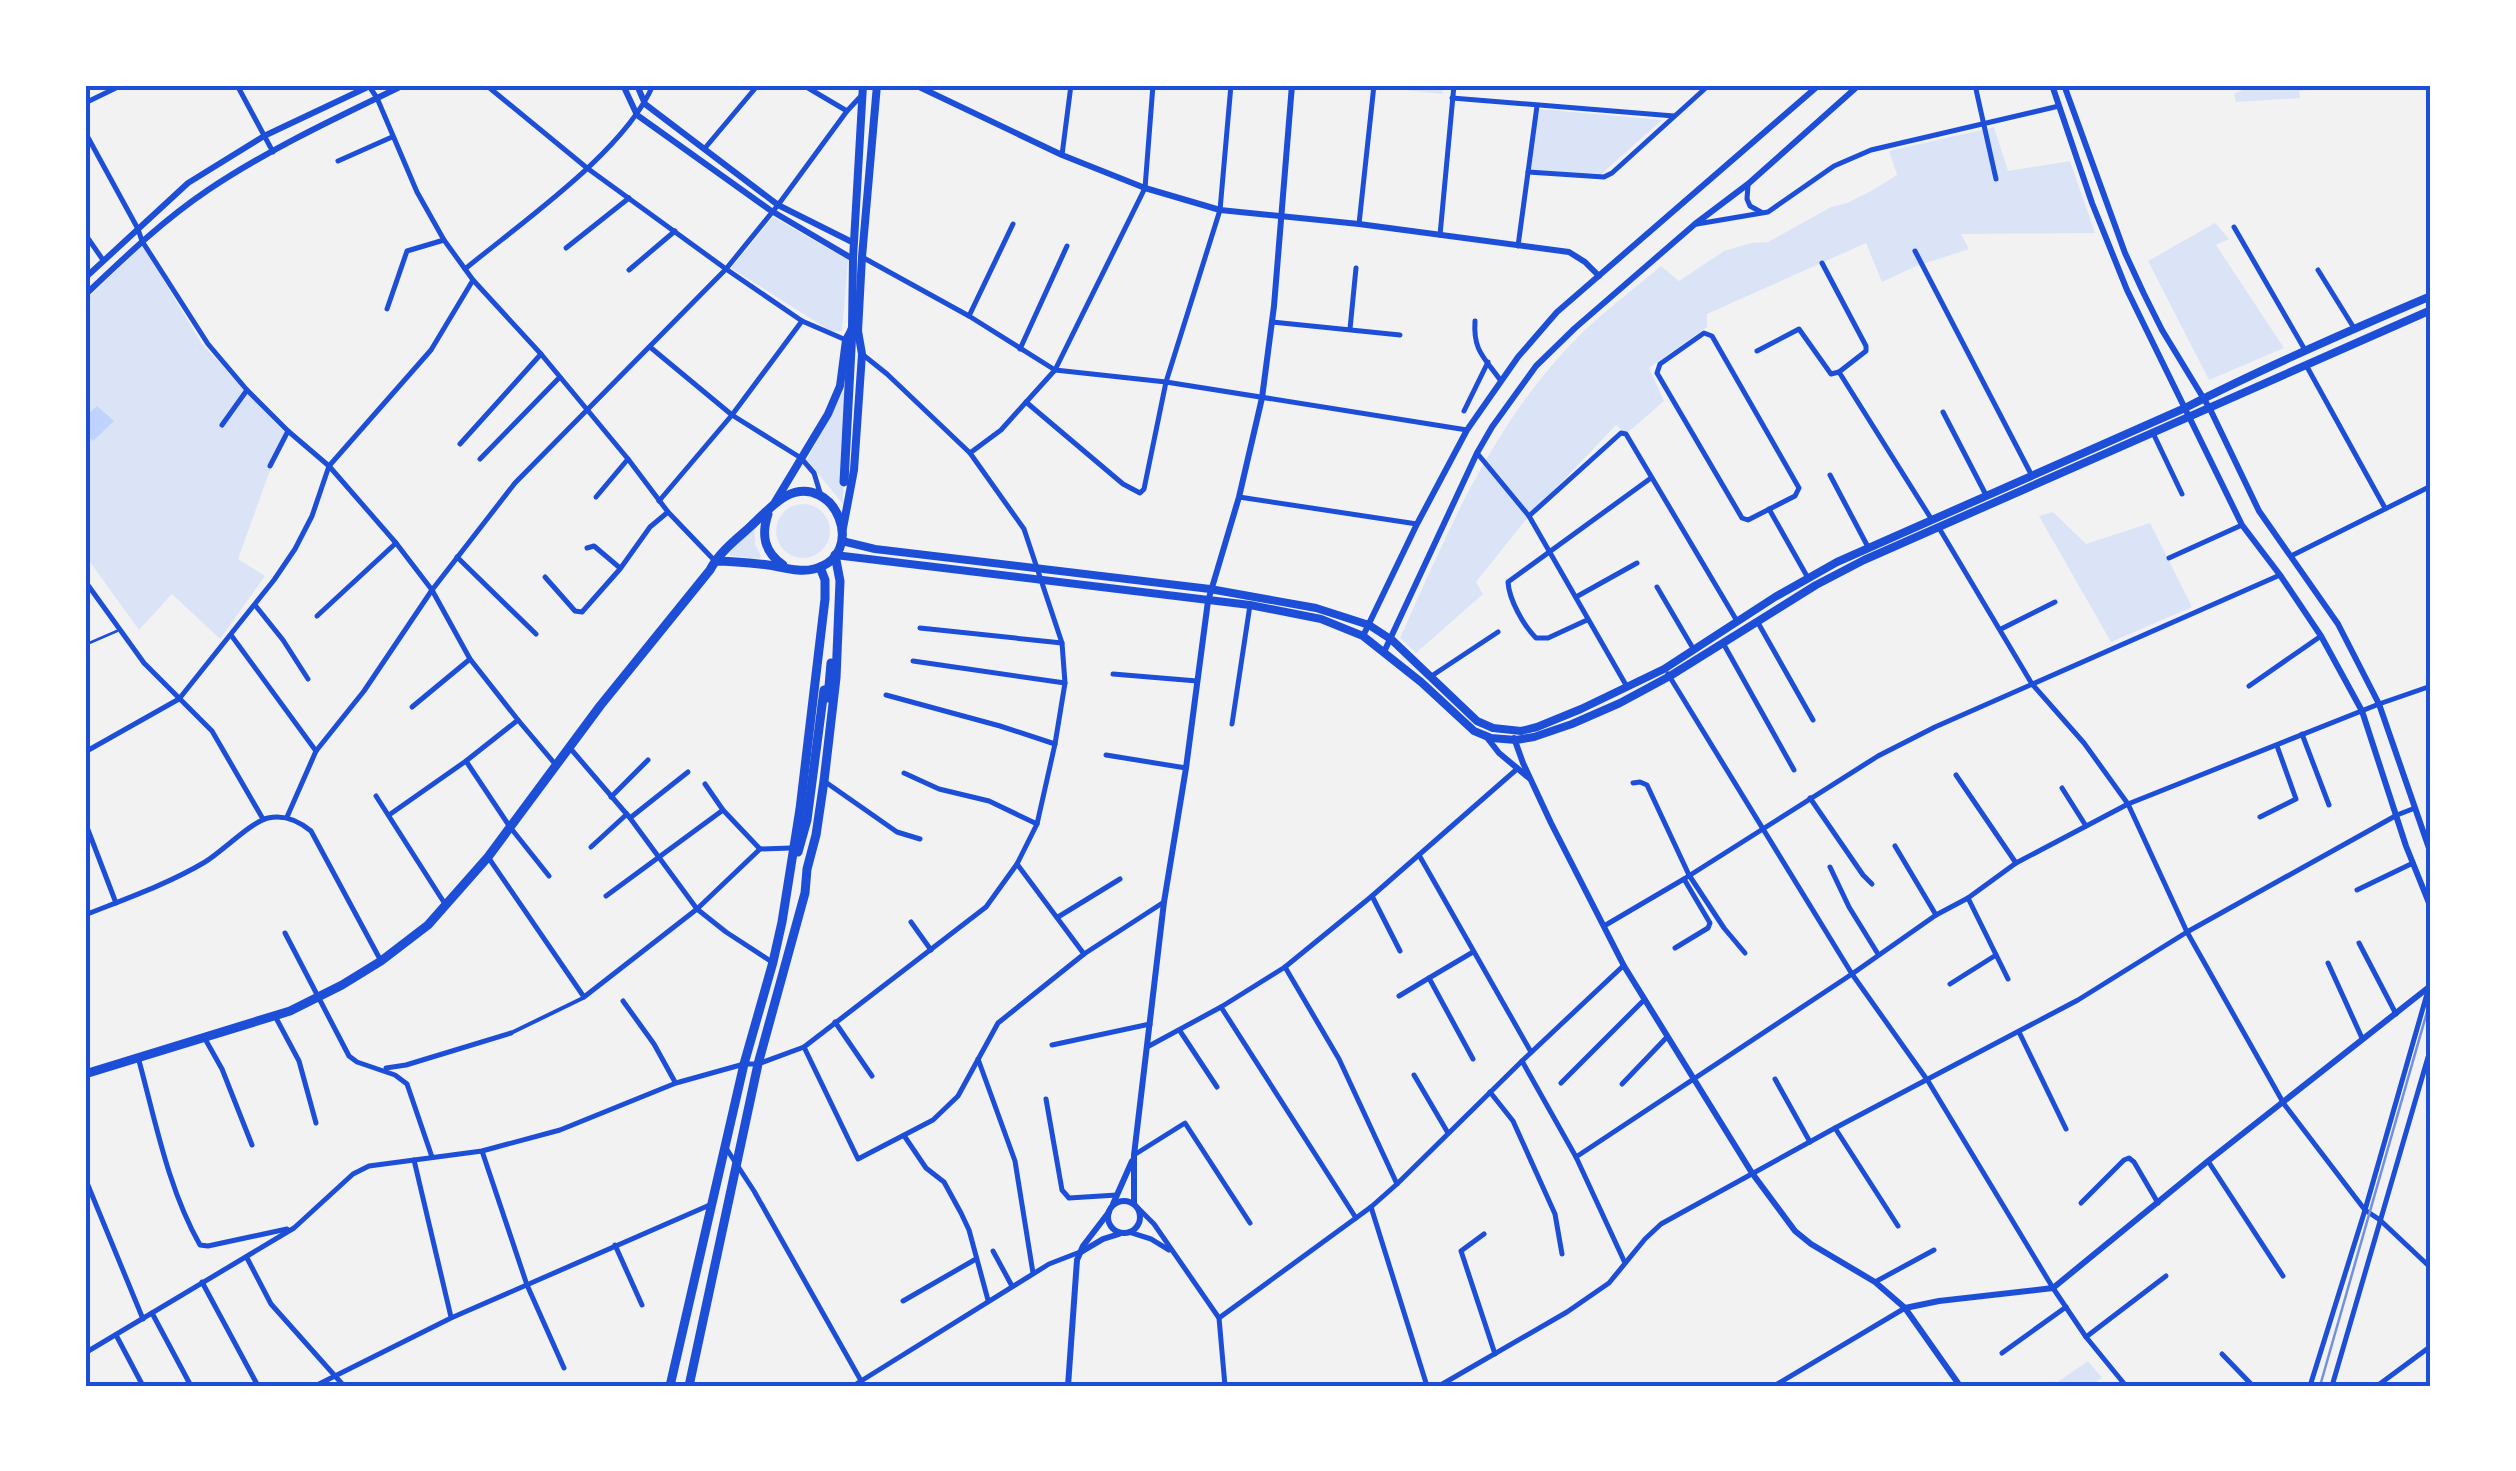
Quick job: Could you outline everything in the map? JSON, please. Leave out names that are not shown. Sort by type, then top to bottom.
[{"type":"highway","points":[[846,483],[855,330]]},
{"type":"highway","points":[[85,1074],[275,1016],[381,961],[422,930],[488,857],[600,706],[715,561],[772,506],[798,492],[822,496],[837,511],[842,536],[835,555],[840,581],[836,678],[816,835],[807,869]]},
{"type":"highway","points":[[772,506],[763,528],[764,540],[785,567]]},
{"type":"highway","points":[[715,561],[808,570],[820,567],[835,555]]},
{"type":"highway","points":[[670,1386],[744,1064],[773,962],[792,864],[825,599],[820,567]]},
{"type":"highway","points":[[689,1386],[758,1064],[805,893],[820,777],[829,658],[807,820],[792,864]]},
{"type":"main road","points":[[877,85],[857,258],[855,330],[862,354],[854,470],[842,536],[875,549],[1210,589],[1316,608],[1369,625],[1392,640],[1470,714],[1488,726],[1508,730],[1537,727],[1667,672],[1853,565],[2031,474],[2187,412],[2210,408],[2431,310]]},
{"type":"main road","points":[[857,258],[854,244],[863,90]]},
{"type":"main road","points":[[835,555],[1250,605],[1320,619],[1363,636],[1464,724],[1485,737],[1516,740],[1572,724],[1620,703],[1738,622],[1808,578],[1868,547],[1935,524],[2153,432],[2228,384],[2431,296]]},
{"type":"main road","points":[[772,506],[828,414],[840,386],[846,340],[855,330]]},
{"type":"street","points":[[85,103],[122,85]]},
{"type":"street","points":[[237,85],[272,152]]},
{"type":"street","points":[[85,296],[142,241],[209,189],[404,85]]},
{"type":"street","points":[[486,85],[587,168],[726,269],[802,321],[846,340]]},
{"type":"street","points":[[623,85],[636,115],[775,208],[857,258],[969,316],[1055,370],[1166,382],[1467,430]]},
{"type":"street","points":[[637,85],[645,104],[705,148],[775,208],[854,244]]},
{"type":"street","points":[[465,269],[587,168],[645,104],[653,85]]},
{"type":"street","points":[[705,148],[758,85]]},
{"type":"street","points":[[803,85],[846,111]]},
{"type":"street","points":[[915,85],[1062,155],[1146,188],[1220,210],[1569,252],[1599,276]]},
{"type":"street","points":[[1062,155],[1071,85]]},
{"type":"street","points":[[970,453],[1001,430],[1055,370],[1146,188],[1153,85]]},
{"type":"street","points":[[1026,402],[1116,479],[1136,492],[1144,488],[1166,382],[1220,210],[1231,85]]},
{"type":"street","points":[[853,1386],[1012,1286],[1060,1259],[1128,1232],[1139,1222],[1134,1155],[1164,902],[1210,589],[1239,497],[1262,398],[1292,85]]},
{"type":"street","points":[[1360,224],[1374,85]]},
{"type":"street","points":[[1440,235],[1454,85]]},
{"type":"street","points":[[1528,172],[1604,177],[1709,85]]},
{"type":"street","points":[[1384,652],[1476,453],[1536,366],[1859,85]]},
{"type":"street","points":[[1975,85],[1996,178]]},
{"type":"street","points":[[2052,85],[2127,290],[2242,525],[2320,636],[2362,711],[2431,908]]},
{"type":"street","points":[[2064,85],[2131,267],[2162,330],[2210,408],[2260,510],[2338,624],[2378,704],[2431,854]]},
{"type":"street","points":[[85,278],[188,183],[264,136],[371,86],[417,192],[465,269],[628,459],[668,512],[715,561]]},
{"type":"street","points":[[1363,636],[1416,524],[1467,430],[1531,340],[1557,312],[1814,87]]},
{"type":"street","points":[[287,818],[316,751],[515,483],[726,269],[863,90]]},
{"type":"street","points":[[1452,98],[1674,116]]},
{"type":"street","points":[[1518,246],[1537,106]]},
{"type":"street","points":[[1696,224],[1764,214],[1856,155],[2060,106]]},
{"type":"street","points":[[85,132],[142,241],[208,344],[247,390],[329,466],[396,543],[432,590],[470,659],[556,765]]},
{"type":"street","points":[[338,162],[392,137]]},
{"type":"street","points":[[1748,184],[1750,206],[1764,214]]},
{"type":"street","points":[[566,248],[629,198]]},
{"type":"street","points":[[969,316],[1013,224]]},
{"type":"street","points":[[2234,228],[2305,350]]},
{"type":"street","points":[[628,270],[675,232]]},
{"type":"street","points":[[85,234],[103,260]]},
{"type":"street","points":[[386,309],[407,251],[444,240]]},
{"type":"street","points":[[1020,349],[1067,246]]},
{"type":"street","points":[[1916,251],[2031,474]]},
{"type":"street","points":[[1757,351],[1800,328],[1831,374],[1840,372],[1866,351],[1822,264]]},
{"type":"street","points":[[1350,329],[1356,268]]},
{"type":"street","points":[[2318,270],[2354,328]]},
{"type":"street","points":[[85,752],[179,699],[295,549],[312,516],[329,466],[431,350],[473,280]]},
{"type":"street","points":[[659,501],[732,415],[802,321]]},
{"type":"street","points":[[1475,321],[1477,349],[1500,381]]},
{"type":"street","points":[[1272,322],[1400,335]]},
{"type":"street","points":[[1704,333],[1712,336],[1799,488],[1770,510],[1744,520],[1657,373],[1657,368],[1704,333]]},
{"type":"street","points":[[650,348],[732,415],[801,458],[814,473],[822,496]]},
{"type":"street","points":[[460,444],[540,354]]},
{"type":"street","points":[[85,1352],[294,1228],[353,1174],[368,1166],[482,1151],[560,1130],[676,1083],[744,1064],[758,1064],[804,1047],[986,907],[1018,864],[1037,824],[1056,744],[1065,683],[1062,643],[1024,529],[970,453],[862,354]]},
{"type":"street","points":[[1464,411],[1488,362]]},
{"type":"street","points":[[2306,364],[2385,508]]},
{"type":"street","points":[[1840,372],[2032,684],[2084,743],[2128,804],[2187,932],[2284,1104],[2365,1210],[2431,1268]]},
{"type":"street","points":[[480,459],[558,378]]},
{"type":"street","points":[[222,425],[247,390]]},
{"type":"street","points":[[1943,412],[1986,495]]},
{"type":"street","points":[[270,466],[288,431]]},
{"type":"street","points":[[2153,432],[2182,494]]},
{"type":"street","points":[[1529,516],[1621,433],[1626,434],[1738,622]]},
{"type":"street","points":[[1476,453],[1529,516],[1628,688]]},
{"type":"street","points":[[596,497],[628,459]]},
{"type":"street","points":[[1830,475],[1868,547]]},
{"type":"street","points":[[1587,620],[1546,639],[1536,638],[1508,590],[1508,582],[1651,478]]},
{"type":"street","points":[[2292,555],[2431,486]]},
{"type":"street","points":[[1239,497],[1416,524]]},
{"type":"street","points":[[1770,510],[1808,578]]},
{"type":"street","points":[[545,577],[578,613],[582,612],[650,528],[668,512]]},
{"type":"street","points":[[2170,558],[2242,525]]},
{"type":"street","points":[[317,616],[396,543]]},
{"type":"street","points":[[587,548],[594,546],[620,568]]},
{"type":"street","points":[[457,557],[536,634]]},
{"type":"street","points":[[1576,597],[1636,563]]},
{"type":"street","points":[[1604,926],[1878,756],[2280,575]]},
{"type":"street","points":[[85,580],[144,664],[212,731],[263,819]]},
{"type":"street","points":[[1656,587],[1694,650]]},
{"type":"street","points":[[85,596],[93,593]]},
{"type":"street","points":[[2001,629],[2056,602]]},
{"type":"street","points":[[255,605],[308,679]]},
{"type":"street","points":[[1232,724],[1250,605]]},
{"type":"street","points":[[1757,621],[1812,720]]},
{"type":"street","points":[[920,628],[1062,643]]},
{"type":"street","points":[[1430,677],[1498,632]]},
{"type":"street","points":[[231,635],[316,751]]},
{"type":"street","points":[[2249,686],[2320,636]]},
{"type":"street","points":[[1723,643],[1794,770]]},
{"type":"street","points":[[412,706],[470,659]]},
{"type":"street","points":[[913,661],[1065,683]]},
{"type":"street","points":[[1667,672],[1852,974],[1928,1081],[2053,1288],[2126,1386]]},
{"type":"street","points":[[1113,674],[1196,681]]},
{"type":"street","points":[[1576,1157],[2016,863],[2128,804],[2431,686]]},
{"type":"street","points":[[886,696],[1056,744]]},
{"type":"street","points":[[389,816],[518,720]]},
{"type":"street","points":[[1488,726],[1485,737],[1530,779],[1624,966],[1752,1173],[1795,1231],[1875,1282],[1905,1308],[1960,1386]]},
{"type":"street","points":[[1508,730],[1516,740],[1520,766]]},
{"type":"street","points":[[2302,734],[2329,805]]},
{"type":"street","points":[[2260,817],[2296,799],[2276,746]]},
{"type":"street","points":[[570,748],[629,816],[697,909],[773,962]]},
{"type":"street","points":[[1106,754],[1186,768]]},
{"type":"street","points":[[611,796],[648,760]]},
{"type":"street","points":[[466,761],[549,876]]},
{"type":"street","points":[[1148,1046],[1286,968],[1520,766]]},
{"type":"street","points":[[592,846],[688,772]]},
{"type":"street","points":[[904,773],[939,788],[990,800],[1037,824]]},
{"type":"street","points":[[1956,776],[2016,863]]},
{"type":"street","points":[[824,781],[898,832],[920,839]]},
{"type":"street","points":[[1632,783],[1647,785],[1710,923],[1675,948]]},
{"type":"street","points":[[705,784],[722,810],[760,849]]},
{"type":"street","points":[[2062,788],[2086,826]]},
{"type":"street","points":[[376,796],[445,904]]},
{"type":"street","points":[[1810,798],[1872,884]]},
{"type":"street","points":[[1439,1386],[1609,1283],[1661,1224],[2078,1000],[2187,932],[2397,814],[2415,808]]},
{"type":"street","points":[[606,896],[722,810]]},
{"type":"street","points":[[85,915],[190,871],[263,819],[287,818],[311,831],[381,961]]},
{"type":"street","points":[[85,822],[116,902]]},
{"type":"street","points":[[1895,846],[1936,915]]},
{"type":"street","points":[[383,1069],[511,1033],[584,997],[697,909],[760,849],[794,848]]},
{"type":"street","points":[[1418,855],[1532,1053]]},
{"type":"street","points":[[488,857],[584,997]]},
{"type":"street","points":[[2357,890],[2413,863]]},
{"type":"street","points":[[1018,864],[1084,954]]},
{"type":"street","points":[[1830,867],[1878,954]]},
{"type":"street","points":[[1686,877],[1745,953]]},
{"type":"street","points":[[1058,917],[1120,879]]},
{"type":"street","points":[[1372,896],[1400,951]]},
{"type":"street","points":[[1968,898],[2008,979]]},
{"type":"street","points":[[804,1047],[858,1159],[933,1120],[958,1096],[998,1022],[1084,954],[1164,902]]},
{"type":"street","points":[[911,922],[931,950]]},
{"type":"street","points":[[285,932],[349,1056],[396,1074],[407,1084],[432,1157]]},
{"type":"street","points":[[2358,943],[2396,1014]]},
{"type":"street","points":[[1399,996],[1474,952]]},
{"type":"street","points":[[1950,984],[1996,955]]},
{"type":"street","points":[[2328,963],[2362,1038]]},
{"type":"street","points":[[1219,1318],[1371,1207],[1624,966]]},
{"type":"street","points":[[1286,968],[1339,1059],[1397,1184]]},
{"type":"street","points":[[2310,1386],[2431,977]]},
{"type":"street","points":[[1428,978],[1472,1058]]},
{"type":"street","points":[[1774,1386],[1786,1383],[1905,1308],[2053,1288],[2429,986]]},
{"type":"street","points":[[624,1000],[676,1083]]},
{"type":"street","points":[[1561,1083],[1644,1000]]},
{"type":"street","points":[[1222,1007],[1356,1218]]},
{"type":"street","points":[[275,1016],[299,1061],[316,1123]]},
{"type":"street","points":[[835,1022],[872,1076]]},
{"type":"street","points":[[1052,1045],[1150,1024]]},
{"type":"street","points":[[1180,1030],[1217,1087]]},
{"type":"street","points":[[2019,1032],[2066,1129]]},
{"type":"street","points":[[204,1037],[222,1069],[252,1145]]},
{"type":"street","points":[[1622,1084],[1668,1037]]},
{"type":"street","points":[[2332,1386],[2431,1046]]},
{"type":"street","points":[[138,1058],[168,1163],[190,1228],[200,1244],[208,1246],[294,1228]]},
{"type":"street","points":[[978,1059],[1015,1160],[1033,1274]]},
{"type":"street","points":[[1522,1061],[1576,1157],[1625,1263]]},
{"type":"street","points":[[1414,1075],[1448,1134]]},
{"type":"street","points":[[1775,1079],[1810,1142]]},
{"type":"street","points":[[1490,1092],[1512,1121],[1555,1214],[1562,1254]]},
{"type":"street","points":[[1046,1099],[1065,1195],[1117,1195]]},
{"type":"street","points":[[1068,1386],[1080,1252],[1111,1208],[1134,1155],[1185,1123],[1250,1222]]},
{"type":"street","points":[[1834,1128],[1898,1226]]},
{"type":"street","points":[[905,1136],[926,1168],[944,1182],[968,1230],[988,1300]]},
{"type":"street","points":[[726,1148],[863,1383]]},
{"type":"street","points":[[482,1151],[528,1285],[564,1368]]},
{"type":"street","points":[[2080,1203],[2129,1158],[2158,1203]]},
{"type":"street","points":[[414,1160],[451,1318]]},
{"type":"street","points":[[2208,1162],[2283,1276]]},
{"type":"street","points":[[85,1178],[143,1319]]},
{"type":"street","points":[[1111,1208],[1122,1201],[1136,1206],[1154,1224],[1219,1318],[1225,1386]]},
{"type":"street","points":[[314,1386],[451,1318],[712,1204]]},
{"type":"street","points":[[1371,1207],[1428,1386]]},
{"type":"street","points":[[1111,1208],[1110,1224],[1120,1232],[1152,1239],[1172,1252]]},
{"type":"street","points":[[1484,1234],[1461,1252],[1495,1354]]},
{"type":"street","points":[[615,1245],[642,1305]]},
{"type":"street","points":[[1875,1282],[1934,1250]]},
{"type":"street","points":[[993,1251],[1012,1286]]},
{"type":"street","points":[[247,1257],[270,1304],[344,1386]]},
{"type":"street","points":[[903,1301],[976,1259]]},
{"type":"street","points":[[2086,1337],[2166,1276]]},
{"type":"street","points":[[202,1282],[258,1386]]},
{"type":"street","points":[[2002,1353],[2066,1307]]},
{"type":"street","points":[[152,1313],[191,1386]]},
{"type":"street","points":[[116,1335],[143,1386]]},
{"type":"street","points":[[2378,1386],[2431,1346]]},
{"type":"street","points":[[2222,1354],[2252,1386]]},
{"type":"lane","points":[[86,644],[121,629]]},
{"type":"shaded area","points":[[1379,85],[1444,85],[1442,94]]},
{"type":"shaded area","points":[[2253,85],[2334,87],[2299,91],[2300,98],[2236,102],[2234,94]]},
{"type":"shaded area","points":[[1539,109],[1662,120],[1601,174],[1531,170]]},
{"type":"shaded area","points":[[1994,127],[2008,171],[2070,161],[2095,233],[1961,234],[1969,249],[1882,282],[1866,243],[1707,314],[1707,327],[1649,368],[1664,401],[1626,434],[1616,425],[1524,522],[1476,582],[1483,594],[1416,653],[1400,638],[1455,517],[1497,441],[1549,369],[1609,309],[1661,266],[1679,281],[1724,251],[1768,242],[1831,207],[1873,190],[1897,175],[1889,151]]},
{"type":"shaded area","points":[[773,217],[848,260],[842,331],[832,332],[731,268]]},
{"type":"shaded area","points":[[2215,223],[2229,239],[2216,245],[2284,348],[2209,380],[2148,261]]},
{"type":"shaded area","points":[[142,245],[202,344],[284,432],[238,559],[265,576],[220,639],[172,594],[139,630],[85,555],[85,301]]},
{"type":"shaded area","points":[[845,388],[843,504],[807,460]]},
{"type":"shaded area","points":[[803,504],[822,512],[830,531],[822,550],[803,558],[784,550],[776,531],[784,512]]},
{"type":"shaded area","points":[[2053,512],[2086,544],[2150,523],[2192,607],[2111,642],[2039,516]]},
{"type":"shaded area","points":[[754,526],[759,559],[731,556],[729,553]]},
{"type":"shaded area","points":[[2088,1361],[2102,1378],[2090,1386],[2052,1386]]},
{"type":"water","points":[[97,406],[114,421],[93,441],[85,434],[85,417]]},
{"type":"railway","points":[[2320,1386],[2431,998]]}]
